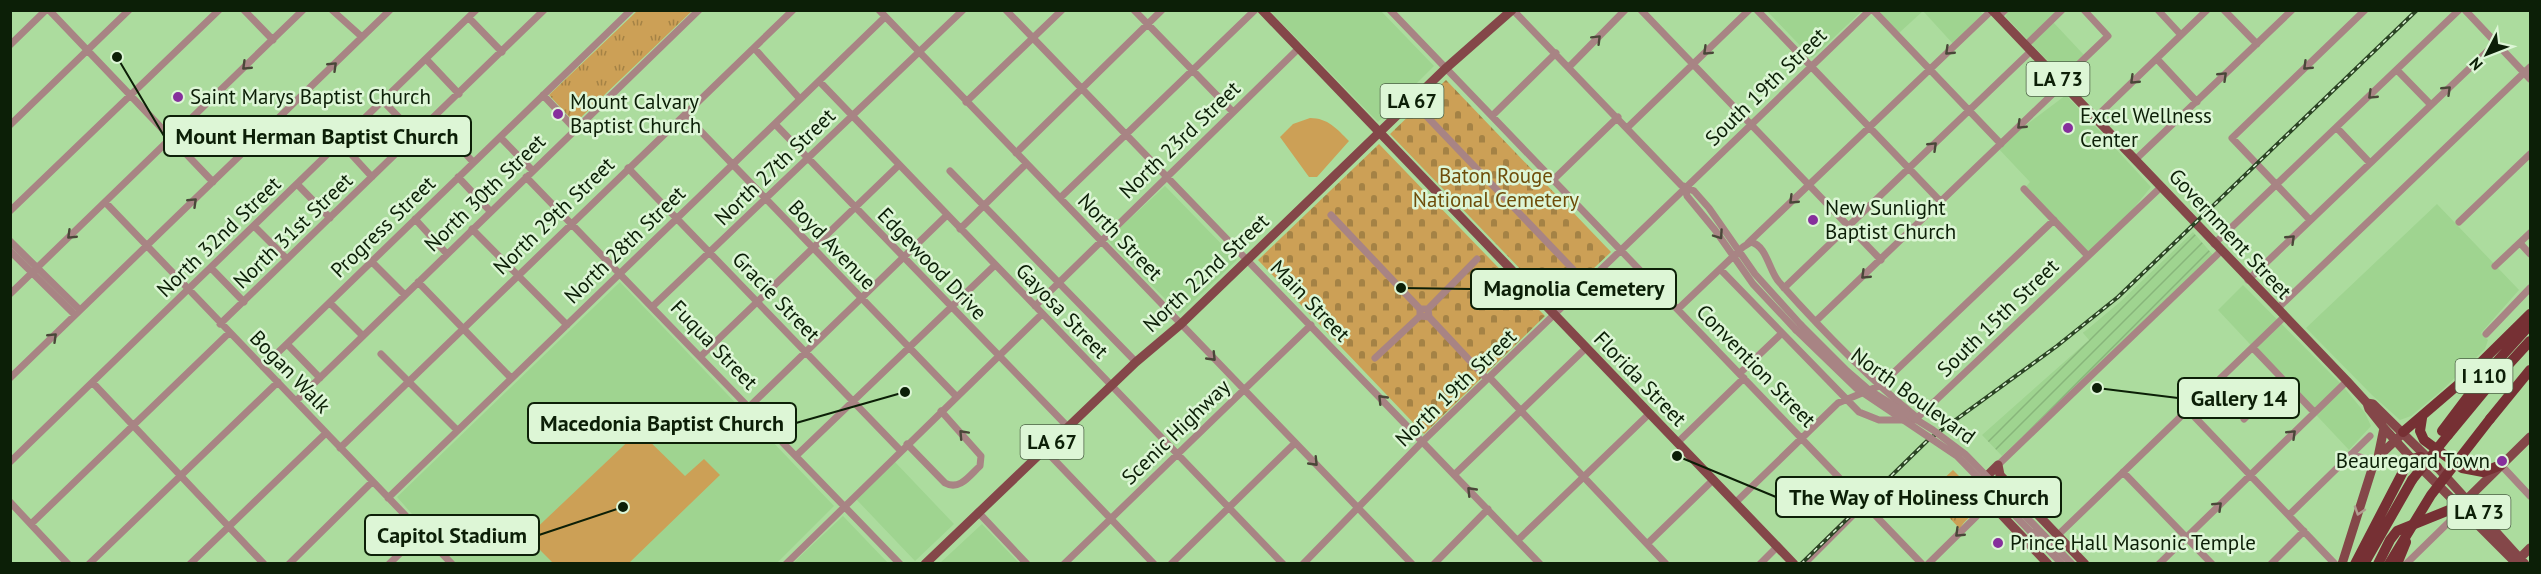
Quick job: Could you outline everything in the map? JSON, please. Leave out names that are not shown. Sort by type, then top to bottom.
[{"type":"highway","points":[[2399,436],[2419,418],[2422,418],[2530,314]]},
{"type":"highway","name":"I 110","points":[[2364,564],[2412,480],[2482,378],[2530,325]]},
{"type":"highway","points":[[2445,433],[2530,341]]},
{"type":"highway","name":"I 110","points":[[2389,564],[2443,477],[2530,370]]},
{"type":"highway","points":[[2492,416],[2530,381]]},
{"type":"highway","points":[[2422,418],[2420,431],[2424,440],[2462,468],[2483,472],[2501,465]]},
{"type":"highway","points":[[2355,564],[2401,475],[2412,459],[2424,458],[2437,467]]},
{"type":"highway","points":[[2378,564],[2397,531],[2455,510],[2463,502]]},
{"type":"highway","points":[[2397,564],[2410,528]]},
{"type":"main road","name":"Florida Street","points":[[1262,10],[1794,564]]},
{"type":"main road","name":"North 22nd Street","points":[[926,564],[1136,362],[1181,324],[1445,69],[1513,10]]},
{"type":"main road","name":"Government Street","points":[[1997,12],[2028,48],[2248,280],[2347,381],[2367,403],[2384,428],[2399,436],[2437,467],[2463,502],[2519,562]]},
{"type":"main road","name":"Government Street","points":[[2367,403],[2373,404],[2399,436],[2412,459],[2463,502]]},
{"type":"main road","points":[[2342,564],[2376,461],[2384,428]]},
{"type":"main road","points":[[2376,461],[2399,436]]},
{"type":"main road","points":[[2463,502],[2530,437]]},
{"type":"main road","points":[[1998,465],[1980,485],[1981,493],[2048,564]]},
{"type":"main road","points":[[1998,465],[2000,475],[2085,564]]},
{"type":"main road","points":[[2519,562],[2530,548]]},
{"type":"main road","points":[[2519,562],[2530,559]]},
{"type":"street","points":[[10,45],[48,10],[213,182]]},
{"type":"street","points":[[10,125],[129,10]]},
{"type":"street","points":[[10,211],[219,10]]},
{"type":"street","points":[[244,10],[273,40]]},
{"type":"street","points":[[10,294],[303,10]]},
{"type":"street","points":[[332,10],[362,37]]},
{"type":"street","points":[[10,378],[390,10]]},
{"type":"street","name":"North 32nd Street","points":[[10,462],[476,10]]},
{"type":"street","name":"Progress Street","points":[[263,367],[630,10]]},
{"type":"street","name":"North 30th Street","points":[[296,401],[699,10]]},
{"type":"street","name":"North 29th Street","points":[[340,448],[793,10]]},
{"type":"street","name":"North Street","points":[[879,10],[1412,564]]},
{"type":"street","name":"North 27th Street","points":[[653,306],[963,10]]},
{"type":"street","name":"Main Street","points":[[1006,10],[1540,564]]},
{"type":"street","points":[[966,102],[1062,10]]},
{"type":"street","points":[[1134,10],[1233,112]]},
{"type":"street","points":[[1016,153],[1162,10]]},
{"type":"street","points":[[1060,198],[1255,10]]},
{"type":"street","name":"Convention Street","points":[[1390,10],[1922,564]]},
{"type":"street","points":[[1397,18],[1405,10]]},
{"type":"street","name":"North Boulevard","points":[[1513,10],[1685,188],[1694,191],[1709,208],[1753,284],[1869,390],[1933,430],[1965,454],[2072,564]]},
{"type":"street","points":[[1569,67],[1625,10]]},
{"type":"street","points":[[1641,10],[1881,260]]},
{"type":"street","points":[[1628,127],[1749,10]]},
{"type":"street","points":[[1757,10],[1941,202]]},
{"type":"street","points":[[1872,10],[2001,144]]},
{"type":"street","name":"South 19th Street","points":[[1685,188],[1872,10]]},
{"type":"street","points":[[1784,288],[1969,111],[2062,10]]},
{"type":"street","points":[[1816,321],[2001,144],[2108,36],[2084,10]]},
{"type":"street","points":[[2158,10],[2181,34]]},
{"type":"street","points":[[2095,118],[2206,10]]},
{"type":"street","points":[[2224,10],[2257,44]]},
{"type":"street","points":[[2135,160],[2292,10]]},
{"type":"street","points":[[2310,220],[2232,138],[2365,10]]},
{"type":"street","name":"North 31st Street","points":[[220,324],[544,11]]},
{"type":"street","points":[[1998,465],[2218,248],[2276,185],[2397,70],[2465,11],[2530,80]]},
{"type":"street","points":[[1678,309],[1929,70],[1997,12]]},
{"type":"street","name":"North 28th Street","points":[[388,498],[885,17]]},
{"type":"street","points":[[469,18],[502,52]]},
{"type":"street","points":[[2248,280],[2496,43]]},
{"type":"street","points":[[754,48],[800,99]]},
{"type":"street","name":"North 23rd Street","points":[[1035,306],[1298,49]]},
{"type":"street","points":[[1492,116],[1556,53]]},
{"type":"street","points":[[426,59],[459,94]]},
{"type":"street","points":[[2157,59],[2197,102]]},
{"type":"street","points":[[2277,309],[2530,67]]},
{"type":"street","points":[[2397,70],[2431,105]]},
{"type":"street","name":"Gayosa Street","points":[[819,81],[851,117],[1282,564]]},
{"type":"street","points":[[543,95],[575,129]]},
{"type":"street","points":[[383,101],[416,135]]},
{"type":"street","points":[[1412,101],[1587,284]]},
{"type":"street","name":"Boyd Avenue","points":[[685,114],[957,397]]},
{"type":"street","points":[[1553,180],[1618,117]]},
{"type":"street","points":[[434,119],[473,162]]},
{"type":"street","name":"Edgewood Drive","points":[[775,124],[1068,427]]},
{"type":"street","points":[[2337,128],[2370,163]]},
{"type":"street","points":[[500,136],[533,171]]},
{"type":"street","points":[[340,142],[372,177]]},
{"type":"street","points":[[2459,222],[2530,154]]},
{"type":"street","points":[[960,229],[1026,164]]},
{"type":"street","points":[[701,356],[898,166]]},
{"type":"street","name":"Gracie Street","points":[[628,168],[900,450]]},
{"type":"street","points":[[950,171],[1136,362]]},
{"type":"street","points":[[458,177],[490,211]]},
{"type":"street","name":"Fuqua Street","points":[[526,177],[621,272],[900,564]]},
{"type":"street","points":[[297,184],[330,218]]},
{"type":"street","name":"South 15th Street","points":[[1918,418],[2161,187]]},
{"type":"street","name":"North 19th Street","points":[[1303,564],[1423,441],[1685,188]]},
{"type":"street","points":[[2024,189],[2088,256]]},
{"type":"street","name":"Bogan Walk","points":[[105,202],[452,564]]},
{"type":"street","points":[[1331,215],[1666,564]]},
{"type":"street","points":[[750,406],[946,216]]},
{"type":"street","points":[[415,219],[447,254]]},
{"type":"street","points":[[1735,502],[1845,398],[1878,386],[2054,220]]},
{"type":"street","points":[[254,226],[287,260]]},
{"type":"street","points":[[472,229],[567,325]]},
{"type":"street","points":[[2495,266],[2530,233]]},
{"type":"street","points":[[10,241],[78,313]]},
{"type":"street","name":"North Boulevard","points":[[1746,245],[1755,243],[1762,249],[1772,272],[1784,288],[1878,386],[1918,418]]},
{"type":"street","points":[[2520,243],[2530,254]]},
{"type":"street","points":[[10,251],[35,270]]},
{"type":"street","points":[[1375,358],[1424,313],[1477,259]]},
{"type":"street","points":[[371,261],[405,296]]},
{"type":"street","points":[[797,455],[994,266]]},
{"type":"street","points":[[211,268],[244,302]]},
{"type":"street","name":"North Boulevard","points":[[1720,269],[1845,398]]},
{"type":"street","points":[[418,282],[512,378]]},
{"type":"street","points":[[2486,334],[2530,288]]},
{"type":"street","points":[[330,303],[363,336]]},
{"type":"street","points":[[786,564],[900,450],[1042,314]]},
{"type":"street","points":[[2058,535],[2284,317]]},
{"type":"street","name":"Scenic Highway","points":[[1064,564],[1311,325]]},
{"type":"street","name":"North Boulevard","points":[[1799,327],[1856,388],[1957,456],[2062,564]]},
{"type":"street","points":[[31,524],[229,333]]},
{"type":"street","points":[[1677,443],[1782,333]]},
{"type":"street","points":[[286,344],[320,378]]},
{"type":"street","points":[[1455,474],[1586,348]]},
{"type":"street","points":[[2253,348],[2314,412]]},
{"type":"street","points":[[381,354],[457,430]]},
{"type":"street","points":[[2244,418],[2283,380]]},
{"type":"street","points":[[2159,564],[2347,381]]},
{"type":"street","points":[[89,564],[278,382]]},
{"type":"street","points":[[93,383],[264,564]]},
{"type":"street","points":[[1859,412],[1856,401],[1862,392]]},
{"type":"street","points":[[1845,398],[1859,412],[1879,420],[1903,421],[1918,418]]},
{"type":"street","points":[[2187,410],[2335,564]]},
{"type":"street","points":[[907,444],[945,483],[951,486],[961,484],[980,466],[982,458],[977,449],[941,411]]},
{"type":"street","points":[[1518,540],[1650,414]]},
{"type":"street","points":[[190,564],[326,433]]},
{"type":"street","points":[[2289,515],[2370,436]]},
{"type":"street","points":[[1171,564],[1295,442]]},
{"type":"street","points":[[1044,449],[1154,564]]},
{"type":"street","points":[[2351,454],[2376,461]]},
{"type":"street","points":[[2501,465],[2530,496]]},
{"type":"street","points":[[2123,472],[2211,564]]},
{"type":"street","points":[[1647,544],[1713,480]]},
{"type":"street","points":[[289,564],[372,482]]},
{"type":"street","points":[[10,502],[68,564]]},
{"type":"street","points":[[1804,564],[1864,503]]},
{"type":"street","points":[[1928,564],[1990,503]]},
{"type":"street","points":[[1434,564],[1488,509]]},
{"type":"street","points":[[978,512],[1027,564]]},
{"type":"street","points":[[2406,564],[2450,521]]},
{"type":"street","points":[[2271,564],[2304,531]]},
{"type":"street","points":[[389,564],[422,532]]},
{"type":"street","points":[[1760,564],[1777,547]]},
{"type":"shaded area","points":[[1883,10],[1979,10],[1985,17],[1955,46],[1923,11],[1899,33],[1880,13]]},
{"type":"shaded area","points":[[1270,11],[1381,11],[1434,66],[1378,122]]},
{"type":"shaded area","points":[[1767,11],[1862,11],[1812,58]]},
{"type":"shaded area","points":[[2007,11],[2053,11],[2058,16],[2053,22],[2084,55],[2061,75],[2006,17]]},
{"type":"shaded area","points":[[2066,95],[2151,187],[2119,226],[2088,256],[2024,189],[2030,182],[1997,147]]},
{"type":"shaded area","points":[[1165,186],[1237,260],[1180,314],[1107,240]]},
{"type":"shaded area","points":[[2437,204],[2519,290],[2481,333],[2488,340],[2485,349],[2441,391],[2411,416],[2400,420],[2306,328]]},
{"type":"shaded area","points":[[2193,232],[2213,255],[2002,456],[1982,435],[2089,340],[2083,333],[2120,302]]},
{"type":"shaded area","points":[[620,282],[834,506],[777,563],[456,564],[397,497]]},
{"type":"shaded area","points":[[2243,285],[2342,385],[2365,413],[2371,426],[2349,450],[2218,310]]},
{"type":"shaded area","points":[[895,462],[954,524],[915,561],[856,499]]},
{"type":"shaded area","points":[[843,516],[888,563],[793,563]]},
{"type":"shaded area","points":[[982,524],[1019,563],[940,563]]},
{"type":"green space","points":[[637,11],[692,11],[575,123],[549,95]]},
{"type":"green space","name":"Baton Rouge National Cemetery","points":[[1446,80],[1611,252],[1555,305],[1390,134]]},
{"type":"green space","points":[[1310,118],[1327,122],[1349,141],[1317,177],[1309,177],[1280,137],[1293,124]]},
{"type":"green space","points":[[1379,144],[1545,316],[1424,434],[1258,260]]},
{"type":"green space","points":[[639,431],[685,476],[704,459],[720,475],[629,563],[553,563],[527,537]]},
{"type":"green space","points":[[1953,470],[1982,499],[1983,504],[1960,529],[1927,494]]},
{"type":"railway","points":[[1801,564],[1928,440],[2057,346],[2118,297],[2417,10]]},
{"type":"place","name":"Mount Herman Baptist Church","points":[[117,57]]},
{"type":"place","name":"Saint Marys Baptist Church","points":[[178,97]]},
{"type":"place","name":"Mount Calvary Baptist Church","points":[[558,114]]},
{"type":"place","name":"Excel Wellness Center","points":[[2068,128]]},
{"type":"place","name":"New Sunlight Baptist Church","points":[[1813,220]]},
{"type":"place","name":"Magnolia Cemetery","points":[[1401,288]]},
{"type":"place","name":"Gallery 14","points":[[2097,388]]},
{"type":"place","name":"Macedonia Baptist Church","points":[[905,392]]},
{"type":"place","name":"The Way of Holiness Church","points":[[1677,456]]},
{"type":"place","name":"Beauregard Town","points":[[2502,461]]},
{"type":"place","name":"Capitol Stadium","points":[[623,507]]},
{"type":"place","name":"Prince Hall Masonic Temple","points":[[1998,543]]}]
